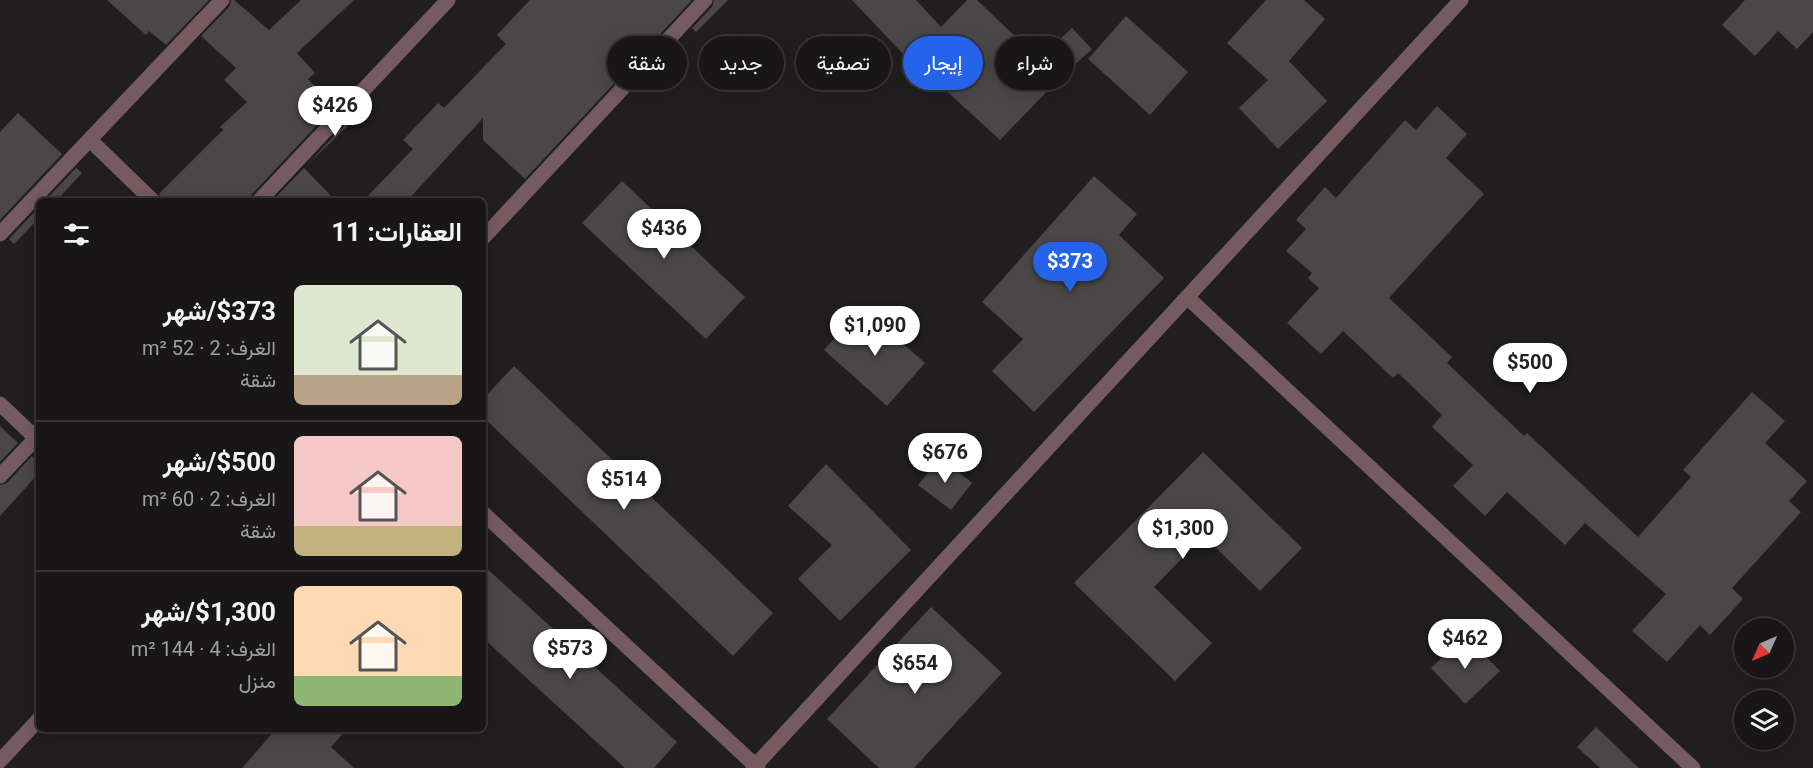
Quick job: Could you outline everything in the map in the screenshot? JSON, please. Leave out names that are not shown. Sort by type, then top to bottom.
[{"type":"street","points":[[0,234],[222,0]]},
{"type":"street","points":[[262,198],[448,0]]},
{"type":"street","points":[[486,235],[705,0]]},
{"type":"street","points":[[486,516],[756,767],[1461,0]]},
{"type":"street","points":[[90,140],[150,198]]},
{"type":"street","points":[[1187,297],[1693,768]]},
{"type":"street","points":[[0,404],[36,436]]},
{"type":"street","points":[[0,476],[36,440]]},
{"type":"street","points":[[0,761],[36,722]]},
{"type":"street","points":[[0,738],[11,749]]},
{"type":"building","points":[[107,0],[209,0],[166,45],[149,31],[146,35]]},
{"type":"building","points":[[231,0],[234,0],[269,30],[301,0],[354,0],[297,53],[315,73],[308,79],[334,107],[250,198],[161,198],[159,194],[223,130],[220,127],[247,102],[224,80],[236,68],[201,36],[229,7]]},
{"type":"building","points":[[530,0],[692,0],[658,36],[607,36],[608,90],[525,179],[483,140],[483,118],[410,198],[366,198],[413,149],[403,140],[438,103],[444,108],[506,44],[497,35]]},
{"type":"building","points":[[714,0],[728,0],[696,32],[692,28],[712,7]]},
{"type":"building","points":[[852,0],[916,0],[941,27],[967,0],[977,0],[1015,36],[995,36],[995,90],[1048,90],[1000,140],[945,90],[983,90],[983,36],[903,36],[903,54],[891,41],[891,36],[886,36]]},
{"type":"building","points":[[1266,0],[1304,0],[1325,19],[1289,61],[1327,101],[1278,149],[1239,108],[1268,80],[1227,43]]},
{"type":"building","points":[[1745,0],[1813,0],[1813,32],[1797,49],[1778,31],[1755,56],[1722,25]]},
{"type":"building","points":[[1126,16],[1188,72],[1150,115],[1088,59]]},
{"type":"building","points":[[1072,28],[1092,49],[1074,66],[1074,36],[1063,36]]},
{"type":"building","points":[[1437,106],[1467,134],[1446,158],[1484,194],[1389,298],[1452,357],[1447,363],[1524,436],[1527,433],[1638,537],[1691,477],[1683,470],[1752,392],[1785,421],[1765,443],[1807,481],[1789,501],[1801,512],[1732,588],[1743,599],[1710,635],[1700,625],[1667,662],[1632,631],[1666,594],[1585,523],[1565,545],[1507,492],[1485,516],[1453,486],[1473,465],[1432,427],[1442,415],[1398,373],[1393,378],[1343,331],[1321,354],[1287,323],[1319,288],[1308,278],[1312,273],[1286,251],[1306,229],[1296,220],[1325,187],[1336,198],[1405,120],[1416,130]]},
{"type":"building","points":[[18,113],[62,154],[0,220],[0,132]]},
{"type":"building","points":[[348,121],[350,124],[307,165]]},
{"type":"building","points":[[76,168],[82,173],[59,198],[48,198]]},
{"type":"building","points":[[304,168],[333,198],[275,198]]},
{"type":"building","points":[[1094,176],[1137,214],[1119,235],[1164,278],[1034,412],[992,371],[1023,339],[982,302]]},
{"type":"building","points":[[622,181],[745,297],[706,339],[582,223]]},
{"type":"building","points":[[36,210],[36,221],[14,244],[9,239]]},
{"type":"building","points":[[862,308],[925,363],[887,406],[824,350]]},
{"type":"building","points":[[514,366],[773,613],[733,656],[486,420],[486,396]]},
{"type":"building","points":[[0,426],[18,443],[0,462]]},
{"type":"building","points":[[1203,452],[1302,548],[1260,591],[1204,536],[1154,587],[1212,643],[1175,681],[1074,583]]},
{"type":"building","points":[[32,456],[36,459],[36,476],[0,516],[0,485],[7,483]]},
{"type":"building","points":[[941,457],[972,483],[951,510],[918,485]]},
{"type":"building","points":[[826,464],[911,550],[840,621],[798,579],[832,545],[788,506]]},
{"type":"building","points":[[486,568],[677,742],[654,768],[625,768],[486,641]]},
{"type":"building","points":[[931,607],[1002,673],[914,768],[879,768],[827,719]]},
{"type":"building","points":[[1465,635],[1500,671],[1465,704],[1431,668]]},
{"type":"building","points":[[1596,727],[1639,768],[1600,768],[1577,747]]},
{"type":"building","points":[[273,732],[344,732],[331,747],[354,768],[242,768]]}]
